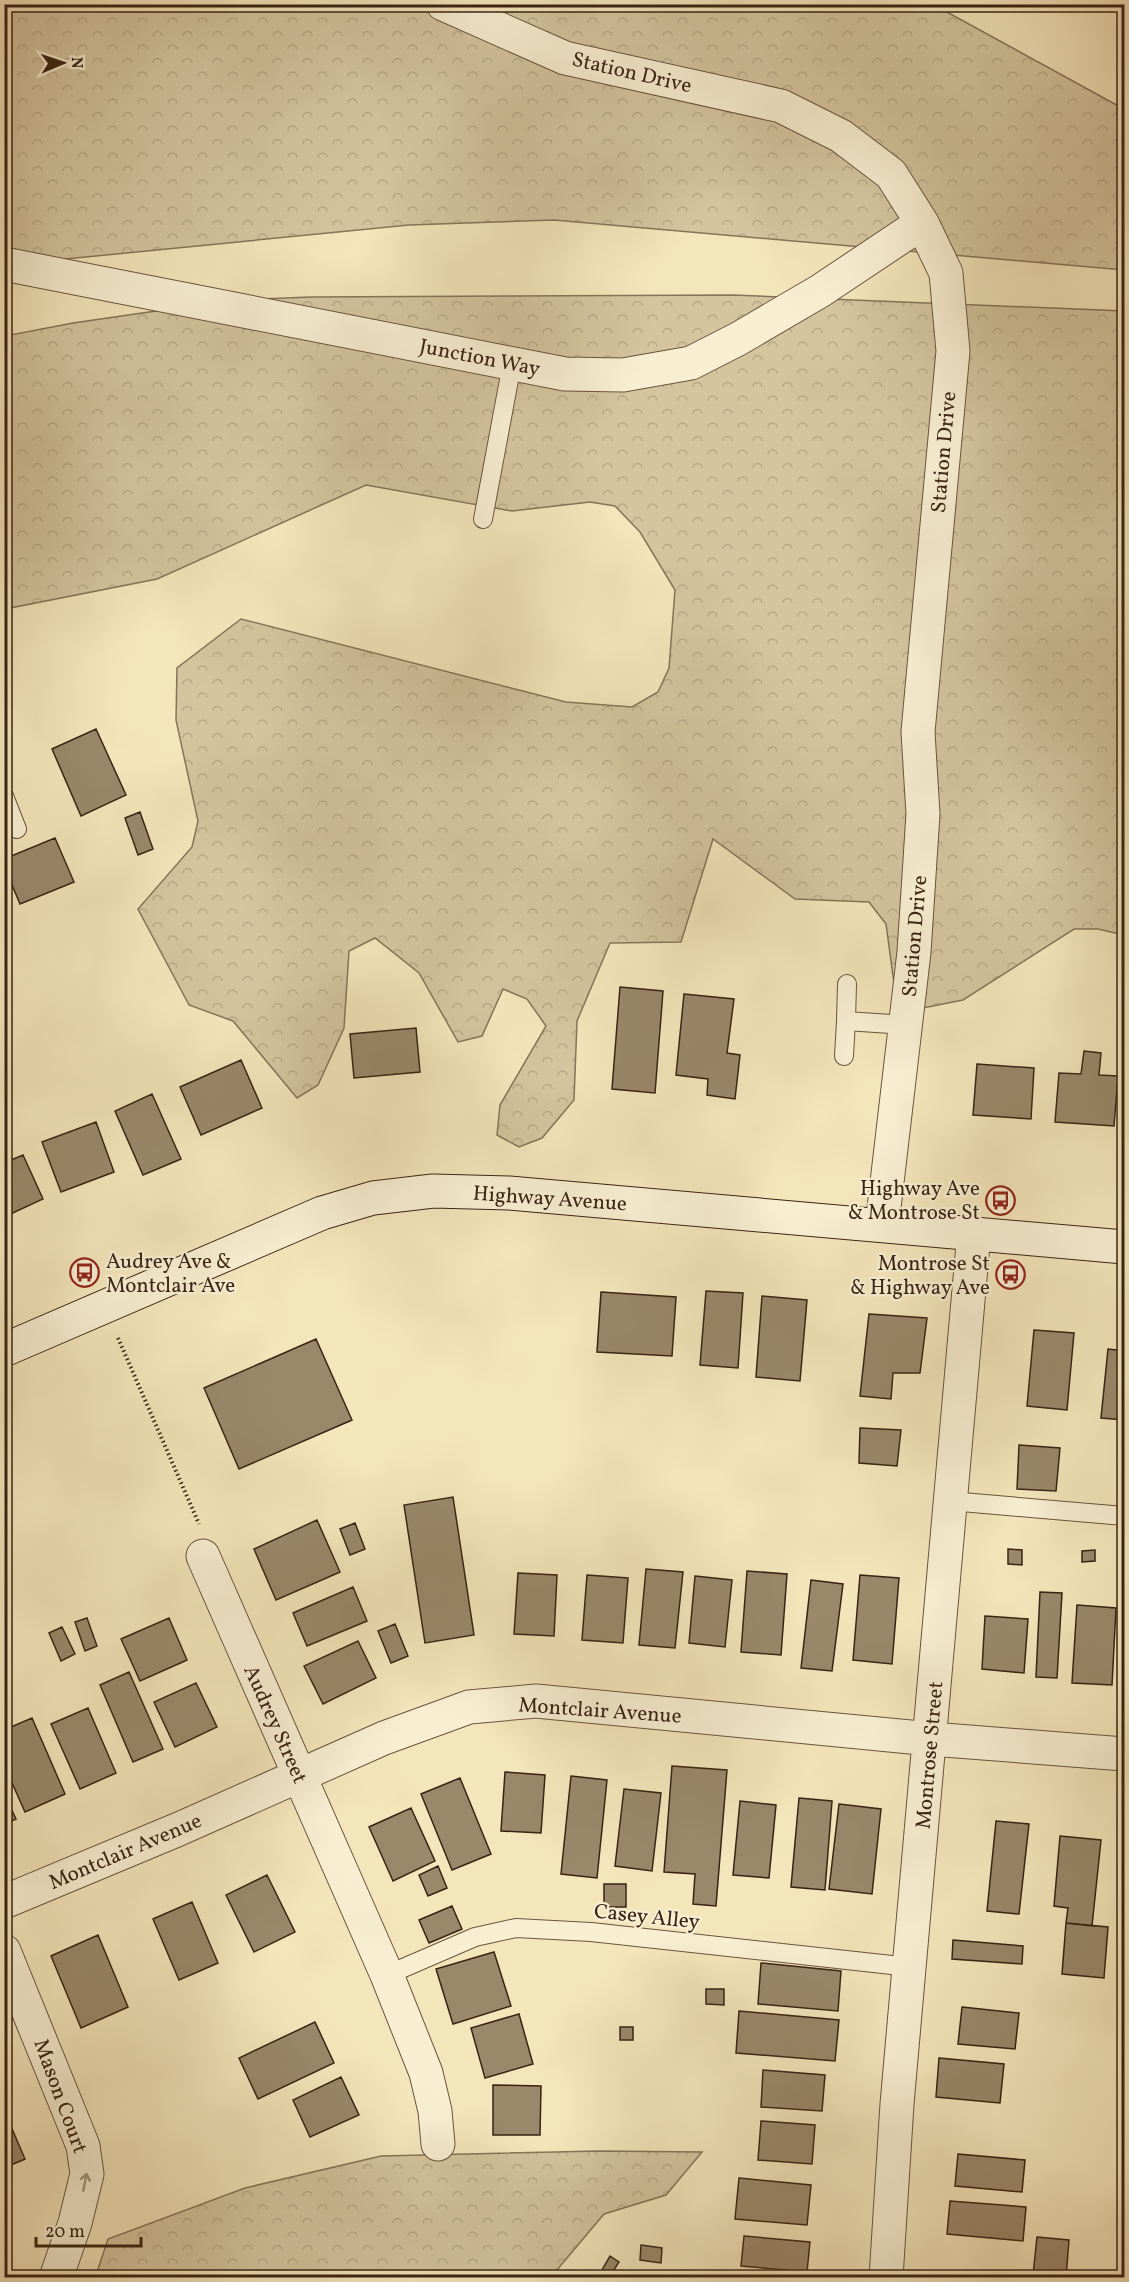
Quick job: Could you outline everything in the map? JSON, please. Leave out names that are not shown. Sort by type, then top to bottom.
[{"type":"street","name":"Station Drive","points":[[443,4],[565,58],[781,106],[842,136],[891,174],[922,223],[946,273],[953,351],[918,732],[923,814],[914,952],[882,1225]]},
{"type":"street","name":"Junction Way","points":[[4,264],[565,374],[623,375],[691,363],[738,339],[820,291],[922,223]]},
{"type":"street","name":"Highway Avenue","points":[[4,1350],[322,1213],[372,1198],[433,1191],[509,1193],[1125,1247]]},
{"type":"street","name":"Montrose Street","points":[[886,2277],[897,2104],[974,1233]]},
{"type":"street","name":"Audrey Street","points":[[203,1556],[387,1975],[426,2073],[435,2111],[438,2145]]},
{"type":"street","name":"Montclair Avenue","points":[[4,1902],[179,1829],[384,1738],[469,1707],[536,1701],[931,1739],[1125,1754]]},
{"type":"street","name":"Mason Court","points":[[4,1951],[83,2146],[87,2174],[75,2223],[56,2277]]},
{"type":"lane","points":[[483,519],[512,363]]},
{"type":"lane","points":[[4,796],[17,829]]},
{"type":"lane","points":[[844,1056],[847,984]]},
{"type":"lane","points":[[846,1021],[906,1025]]},
{"type":"lane","points":[[950,1501],[1125,1516]]},
{"type":"lane","name":"Casey Alley","points":[[387,1975],[475,1937],[516,1928],[591,1932],[910,1967]]},
{"type":"path","points":[[104,1307],[204,1536],[203,1556]]},
{"type":"green space","points":[[5,5],[934,5],[1124,109],[1124,270],[554,220],[409,225],[5,265]]},
{"type":"green space","points":[[733,295],[1124,311],[1124,935],[1098,929],[1074,929],[963,1000],[913,1010],[895,991],[886,924],[869,902],[795,899],[713,839],[681,942],[610,943],[577,1021],[574,1100],[542,1138],[519,1147],[497,1135],[500,1105],[546,1026],[527,999],[503,989],[482,1036],[458,1042],[419,973],[375,938],[349,951],[344,1028],[318,1085],[297,1098],[233,1021],[189,1005],[138,909],[192,847],[198,821],[176,720],[177,668],[241,619],[566,702],[632,707],[658,692],[669,668],[675,590],[640,532],[615,506],[590,502],[512,511],[366,485],[157,579],[5,609],[5,336],[73,323],[232,300],[311,297]]},
{"type":"green space","points":[[600,2151],[702,2152],[666,2195],[604,2214],[551,2277],[95,2278],[108,2239],[245,2188],[381,2156]]},
{"type":"building","points":[[96,729],[126,795],[81,816],[52,749]]},
{"type":"building","points":[[140,812],[153,849],[138,855],[125,818]]},
{"type":"building","points":[[55,838],[74,882],[20,904],[4,866],[4,859]]},
{"type":"building","points":[[620,987],[663,991],[655,1093],[612,1089]]},
{"type":"building","points":[[684,994],[734,999],[727,1053],[740,1055],[735,1099],[707,1095],[708,1079],[676,1075]]},
{"type":"building","points":[[416,1028],[420,1072],[354,1078],[350,1034]]},
{"type":"building","points":[[1084,1051],[1101,1053],[1099,1075],[1118,1076],[1114,1126],[1055,1122],[1059,1073],[1081,1074]]},
{"type":"building","points":[[241,1060],[262,1108],[201,1135],[180,1087]]},
{"type":"building","points":[[977,1064],[1034,1068],[1031,1119],[973,1115]]},
{"type":"building","points":[[152,1094],[181,1159],[143,1175],[115,1111]]},
{"type":"building","points":[[96,1122],[114,1172],[61,1192],[42,1142]]},
{"type":"building","points":[[23,1155],[43,1199],[4,1217],[4,1163]]},
{"type":"building","points":[[706,1291],[743,1293],[738,1368],[700,1365]]},
{"type":"building","points":[[601,1292],[676,1297],[672,1356],[597,1352]]},
{"type":"building","points":[[762,1296],[807,1300],[800,1381],[756,1377]]},
{"type":"building","points":[[869,1314],[927,1318],[920,1373],[893,1373],[891,1399],[860,1396]]},
{"type":"building","points":[[1034,1330],[1074,1333],[1067,1410],[1027,1406]]},
{"type":"building","points":[[316,1339],[352,1420],[239,1469],[204,1388]]},
{"type":"building","points":[[1108,1349],[1124,1351],[1124,1420],[1101,1418]]},
{"type":"building","points":[[860,1428],[901,1430],[897,1466],[859,1463]]},
{"type":"building","points":[[1019,1445],[1060,1448],[1056,1491],[1017,1489]]},
{"type":"building","points":[[453,1497],[474,1635],[425,1643],[404,1505]]},
{"type":"building","points":[[317,1520],[340,1572],[276,1600],[254,1549]]},
{"type":"building","points":[[355,1523],[365,1549],[350,1555],[340,1529]]},
{"type":"building","points":[[1008,1549],[1022,1550],[1022,1565],[1008,1564]]},
{"type":"building","points":[[1095,1550],[1095,1561],[1082,1562],[1082,1551]]},
{"type":"building","points":[[646,1569],[683,1572],[675,1648],[639,1645]]},
{"type":"building","points":[[747,1571],[787,1574],[781,1655],[741,1652]]},
{"type":"building","points":[[518,1573],[557,1575],[554,1636],[514,1634]]},
{"type":"building","points":[[587,1575],[628,1578],[623,1643],[582,1640]]},
{"type":"building","points":[[860,1575],[899,1578],[892,1664],[853,1660]]},
{"type":"building","points":[[695,1576],[732,1580],[725,1647],[689,1643]]},
{"type":"building","points":[[811,1580],[843,1584],[832,1671],[801,1668]]},
{"type":"building","points":[[353,1587],[367,1621],[307,1646],[293,1613]]},
{"type":"building","points":[[1040,1592],[1062,1593],[1057,1678],[1036,1677]]},
{"type":"building","points":[[1077,1605],[1116,1608],[1112,1685],[1072,1683]]},
{"type":"building","points":[[1124,1612],[1124,1682],[1119,1682]]},
{"type":"building","points":[[985,1616],[1028,1619],[1024,1673],[982,1669]]},
{"type":"building","points":[[87,1618],[97,1646],[85,1651],[75,1622]]},
{"type":"building","points":[[169,1618],[187,1660],[140,1681],[121,1639]]},
{"type":"building","points":[[395,1624],[408,1656],[391,1663],[378,1631]]},
{"type":"building","points":[[62,1627],[75,1654],[61,1661],[49,1633]]},
{"type":"building","points":[[358,1641],[376,1678],[323,1704],[304,1666]]},
{"type":"building","points":[[129,1672],[163,1749],[133,1762],[100,1685]]},
{"type":"building","points":[[196,1683],[217,1727],[175,1747],[154,1702]]},
{"type":"building","points":[[88,1708],[116,1773],[80,1789],[51,1724]]},
{"type":"building","points":[[32,1718],[65,1794],[25,1812],[4,1765],[4,1730]]},
{"type":"building","points":[[672,1766],[727,1770],[716,1906],[693,1904],[695,1874],[664,1872]]},
{"type":"building","points":[[505,1772],[545,1775],[541,1833],[501,1831]]},
{"type":"building","points":[[571,1776],[607,1780],[597,1878],[561,1874]]},
{"type":"building","points":[[460,1778],[491,1854],[452,1870],[421,1794]]},
{"type":"building","points":[[624,1789],[661,1793],[652,1871],[615,1866]]},
{"type":"building","points":[[4,1793],[16,1819],[4,1824]]},
{"type":"building","points":[[799,1798],[832,1801],[825,1890],[791,1887]]},
{"type":"building","points":[[740,1801],[776,1805],[769,1878],[733,1875]]},
{"type":"building","points":[[839,1804],[881,1809],[872,1894],[829,1889]]},
{"type":"building","points":[[411,1808],[435,1861],[393,1881],[369,1827]]},
{"type":"building","points":[[996,1821],[1029,1824],[1019,1914],[987,1911]]},
{"type":"building","points":[[1060,1836],[1101,1840],[1092,1926],[1066,1923],[1068,1908],[1054,1906]]},
{"type":"building","points":[[1124,1859],[1124,1902],[1121,1901]]},
{"type":"building","points":[[438,1866],[447,1888],[428,1896],[419,1875]]},
{"type":"building","points":[[267,1875],[295,1932],[254,1952],[226,1895]]},
{"type":"building","points":[[604,1884],[626,1884],[626,1907],[604,1907]]},
{"type":"building","points":[[192,1902],[218,1963],[179,1980],[153,1919]]},
{"type":"building","points":[[452,1906],[462,1929],[429,1943],[419,1920]]},
{"type":"building","points":[[1066,1923],[1108,1927],[1104,1978],[1062,1974]]},
{"type":"building","points":[[98,1935],[128,2007],[81,2028],[51,1956]]},
{"type":"building","points":[[953,1940],[1023,1946],[1022,1964],[952,1959]]},
{"type":"building","points":[[494,1952],[511,2006],[453,2024],[436,1969]]},
{"type":"building","points":[[761,1963],[841,1971],[838,2011],[758,2004]]},
{"type":"building","points":[[706,1989],[724,1989],[724,2005],[706,2004]]},
{"type":"building","points":[[962,2007],[1019,2013],[1015,2049],[958,2044]]},
{"type":"building","points":[[739,2011],[839,2020],[835,2061],[736,2053]]},
{"type":"building","points":[[519,2014],[533,2064],[485,2078],[471,2028]]},
{"type":"building","points":[[315,2022],[334,2063],[258,2099],[239,2058]]},
{"type":"building","points":[[620,2027],[633,2027],[633,2040],[620,2040]]},
{"type":"building","points":[[939,2058],[1004,2064],[1000,2103],[936,2097]]},
{"type":"building","points":[[763,2070],[825,2075],[822,2111],[761,2107]]},
{"type":"building","points":[[341,2077],[359,2115],[310,2137],[293,2100]]},
{"type":"building","points":[[493,2085],[541,2086],[540,2135],[493,2135]]},
{"type":"building","points":[[761,2121],[815,2125],[812,2164],[758,2160]]},
{"type":"building","points":[[10,2124],[25,2159],[4,2168],[4,2126]]},
{"type":"building","points":[[958,2154],[1025,2160],[1022,2192],[955,2186]]},
{"type":"building","points":[[739,2178],[811,2185],[807,2225],[735,2219]]},
{"type":"building","points":[[950,2201],[1026,2207],[1023,2241],[947,2234]]},
{"type":"building","points":[[744,2236],[810,2242],[807,2272],[741,2266]]},
{"type":"building","points":[[1037,2237],[1069,2240],[1066,2278],[1033,2275]]},
{"type":"building","points":[[641,2245],[662,2248],[661,2263],[640,2260]]},
{"type":"building","points":[[610,2256],[619,2262],[609,2278],[603,2278],[599,2275]]},
{"type":"place","name":"Highway Ave & Montrose St","points":[[1001,1200]]},
{"type":"place","name":"Audrey Ave & Montclair Ave","points":[[85,1273]]},
{"type":"place","name":"Montrose St & Highway Ave","points":[[1011,1275]]}]
